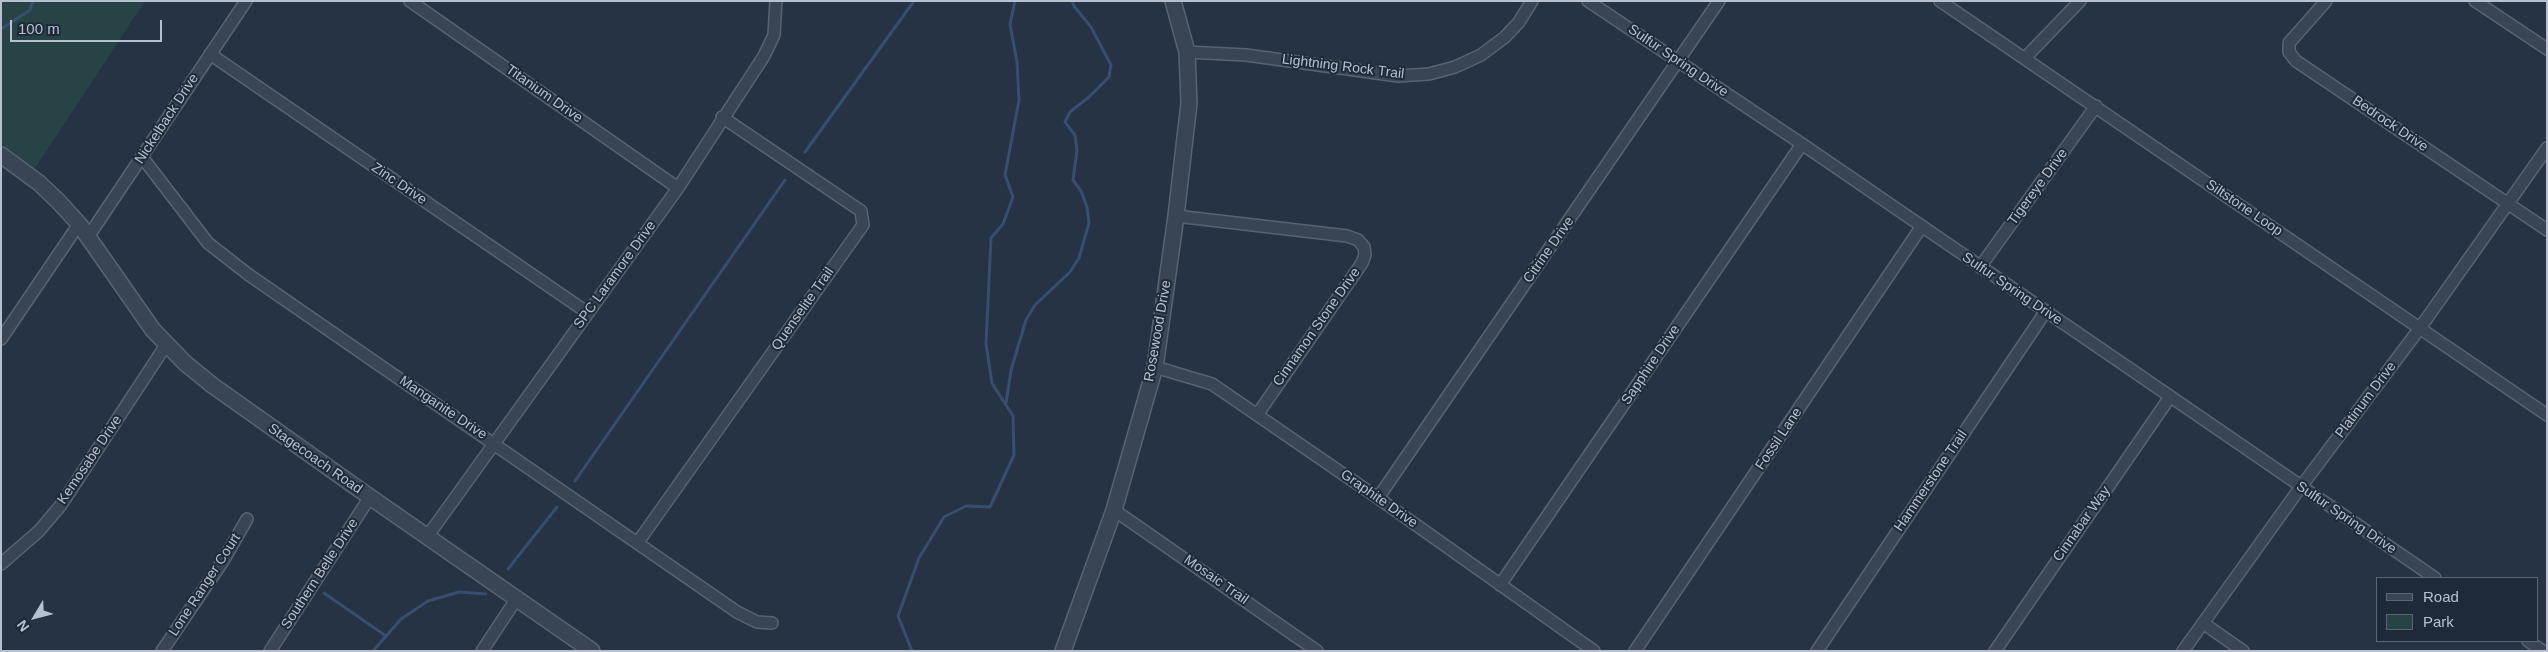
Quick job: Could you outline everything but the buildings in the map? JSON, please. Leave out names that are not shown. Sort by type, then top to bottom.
[{"type":"street","name":"Nickelback Drive","points":[[88,237],[246,1]]},
{"type":"street","name":"Titanium Drive","points":[[410,1],[678,188]]},
{"type":"street","name":"SPC Laramore Drive","points":[[427,537],[678,188],[722,117],[764,56],[774,35],[776,1]]},
{"type":"street","name":"Rosewood Drive","points":[[1064,651],[1114,510],[1155,367],[1176,216],[1189,103],[1187,52],[1174,1]]},
{"type":"street","name":"Lightning Rock Trail","points":[[1187,52],[1246,55],[1398,76],[1429,74],[1455,67],[1481,55],[1505,37],[1519,22],[1532,1]]},
{"type":"street","name":"Sulfur Spring Drive","points":[[1588,1],[1802,144],[2300,488],[2434,577]]},
{"type":"street","name":"Citrine Drive","points":[[1378,498],[1720,1]]},
{"type":"street","name":"Siltstone Loop","points":[[1940,1],[2547,415]]},
{"type":"street","points":[[2025,58],[2080,1]]},
{"type":"street","name":"Bedrock Drive","points":[[2326,1],[2289,43],[2289,52],[2296,61],[2547,230]]},
{"type":"street","points":[[2475,1],[2547,49]]},
{"type":"street","name":"Zinc Drive","points":[[210,54],[588,314]]},
{"type":"street","name":"Tigereye Drive","points":[[1980,267],[2096,106]]},
{"type":"street","name":"Quenselite Trail","points":[[638,542],[863,225],[861,211],[722,117]]},
{"type":"street","name":"Sapphire Drive","points":[[1500,585],[1802,144]]},
{"type":"street","name":"Platinum Drive","points":[[2183,651],[2300,488],[2420,328],[2547,148]]},
{"type":"street","name":"Stagecoach Road","points":[[1,155],[40,183],[79,224],[166,345],[212,385],[592,651]]},
{"type":"street","name":"Manganite Drive","points":[[142,158],[208,243],[223,256],[638,542],[736,612],[757,622],[772,623]]},
{"type":"street","name":"Cinnamon Stone Drive","points":[[1176,216],[1347,236],[1358,240],[1364,247],[1365,254],[1362,263],[1256,415]]},
{"type":"street","points":[[1,339],[79,224]]},
{"type":"street","name":"Fossil Lane","points":[[1635,651],[1922,226]]},
{"type":"street","name":"Hammerstone Trail","points":[[1817,651],[2046,311]]},
{"type":"street","name":"Kemosabe Drive","points":[[1,564],[39,531],[61,505],[166,345]]},
{"type":"street","name":"Graphite Drive","points":[[1155,367],[1212,384],[1378,498],[1594,651]]},
{"type":"street","name":"Cinnabar Way","points":[[1995,651],[2170,397]]},
{"type":"street","name":"Southern Belle Drive","points":[[270,651],[370,497]]},
{"type":"street","name":"Mosaic Trail","points":[[1114,510],[1317,651]]},
{"type":"street","name":"Lone Ranger Court","points":[[162,651],[248,519]]},
{"type":"street","points":[[482,651],[516,598]]},
{"type":"street","points":[[2203,623],[2243,651]]},
{"type":"street","points":[[2530,642],[2543,651]]},
{"type":"green space","points":[[1,1],[145,1],[30,176],[1,157]]},
{"type":"waterway","points":[[1,29],[30,10],[33,1]]},
{"type":"waterway","points":[[805,152],[914,1]]},
{"type":"waterway","points":[[912,651],[898,616],[919,558],[944,517],[966,506],[990,507],[1014,455],[1013,416],[992,383],[986,344],[991,238],[1003,224],[1013,197],[1005,175],[1019,100],[1017,62],[1010,24],[1015,1]]},
{"type":"waterway","points":[[1006,403],[1011,370],[1026,320],[1035,305],[1070,272],[1079,258],[1089,223],[1087,207],[1081,191],[1073,180],[1077,150],[1075,135],[1065,122],[1070,112],[1089,97],[1109,77],[1111,65],[1091,27],[1072,1]]},
{"type":"waterway","points":[[575,481],[785,180]]},
{"type":"waterway","points":[[508,569],[557,507]]},
{"type":"waterway","points":[[373,651],[401,619],[428,601],[459,592],[486,594]]},
{"type":"waterway","points":[[324,593],[386,636]]}]
